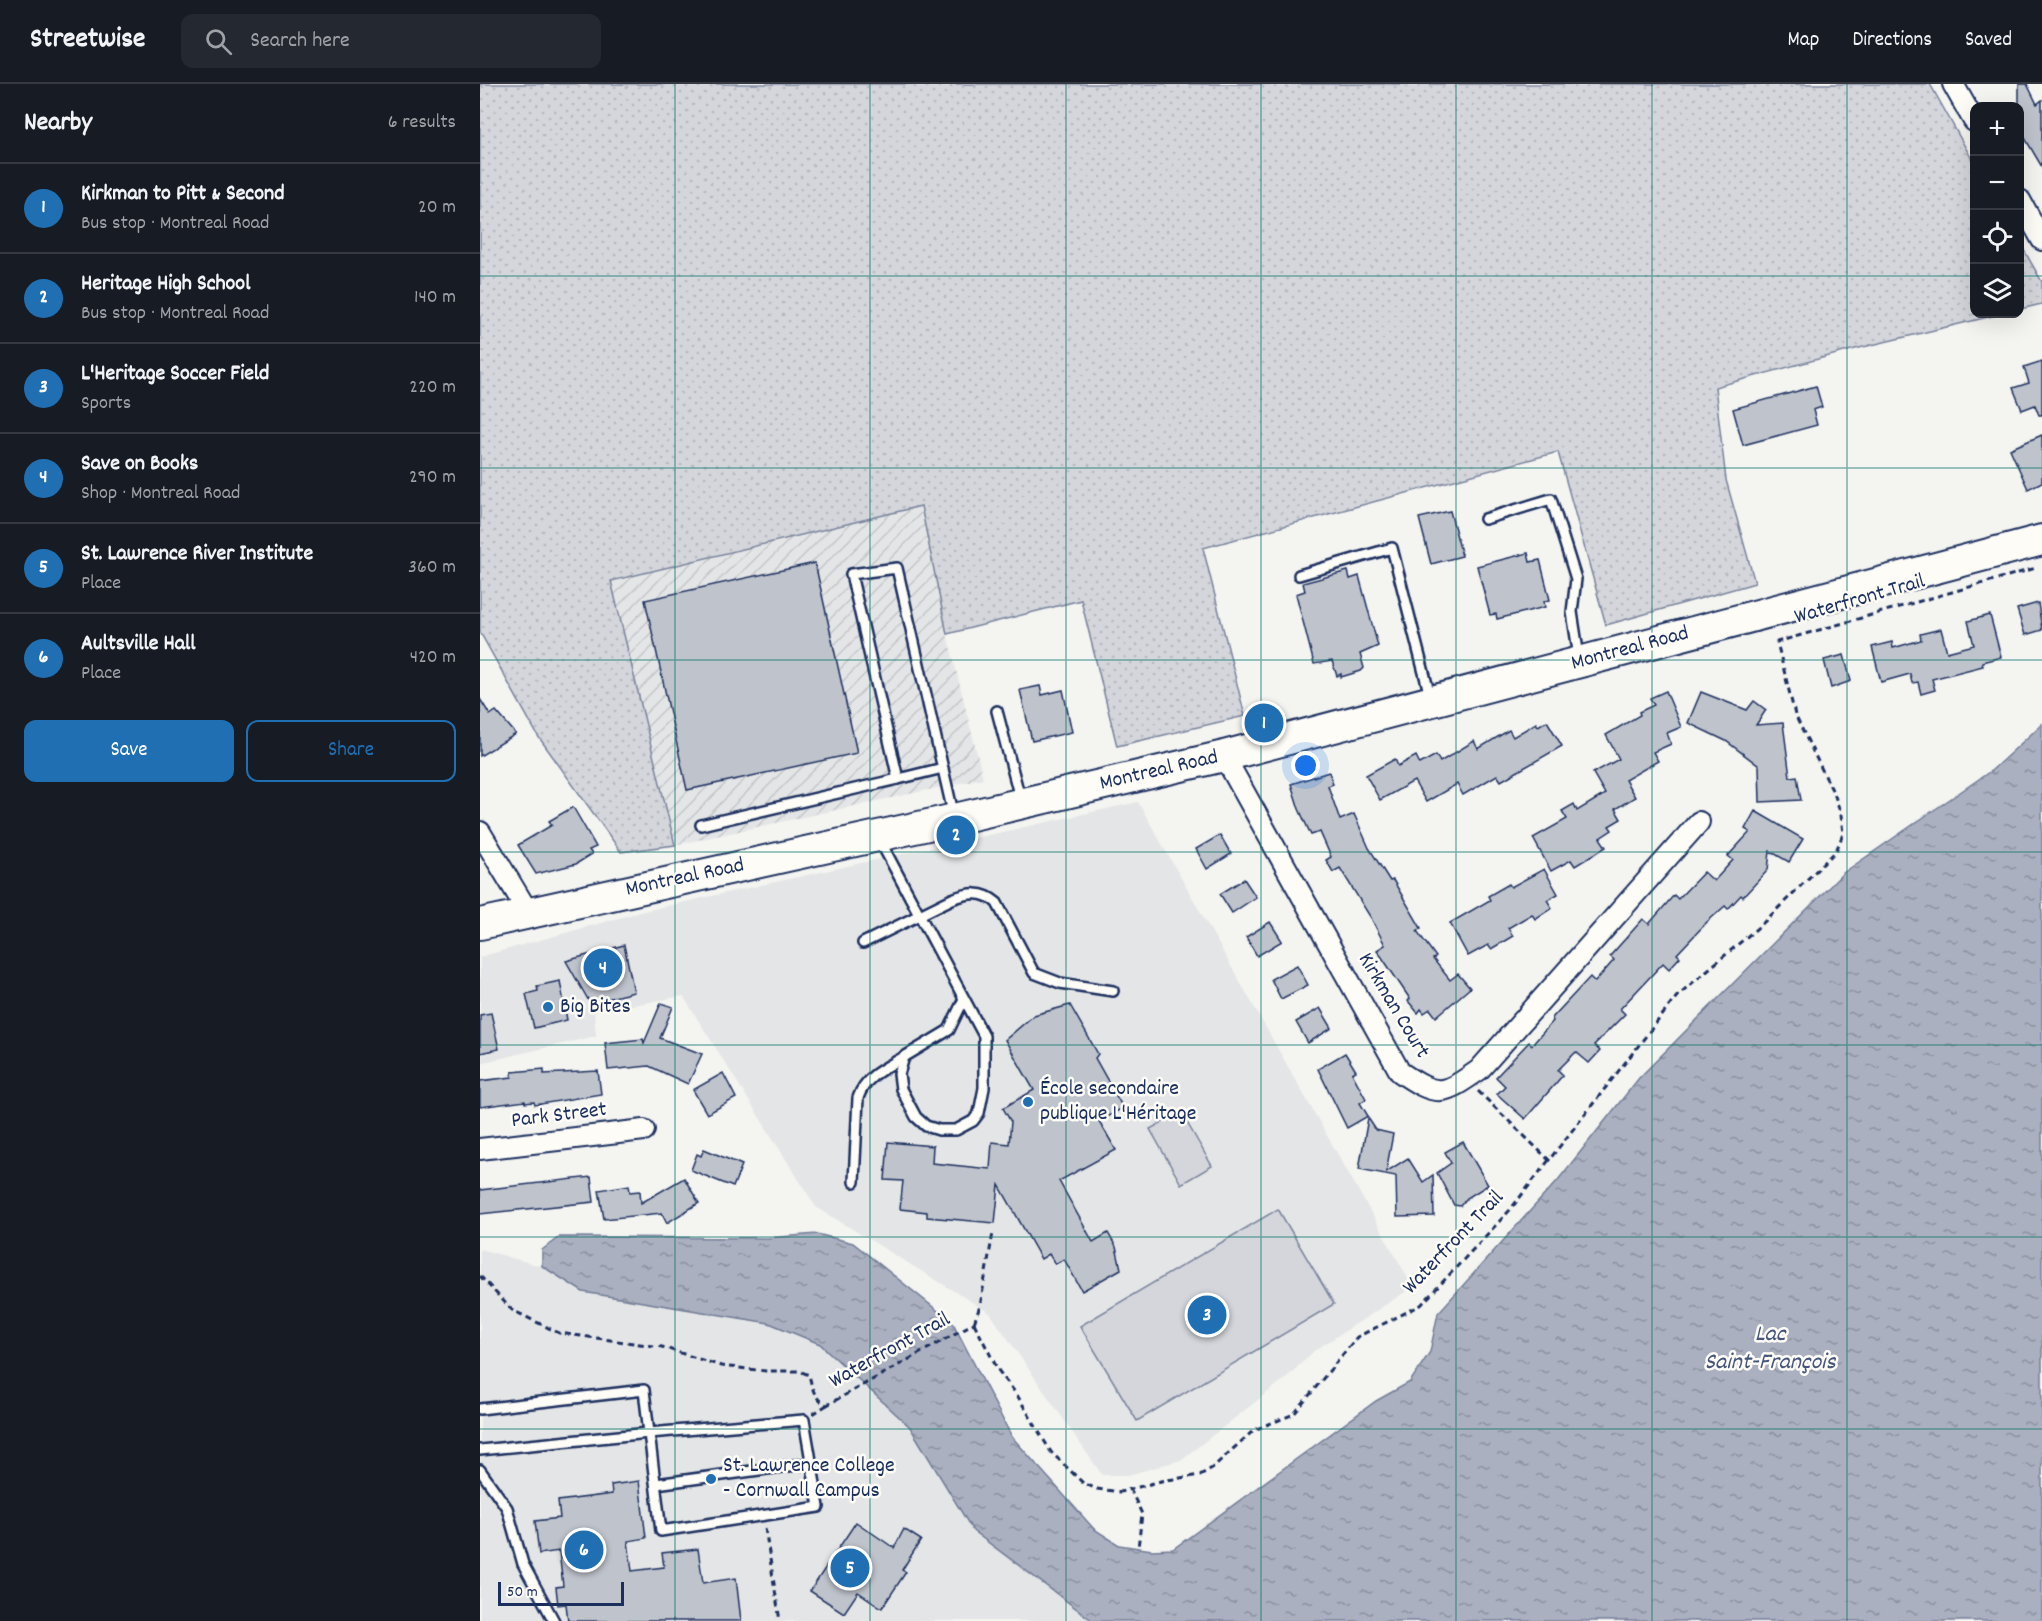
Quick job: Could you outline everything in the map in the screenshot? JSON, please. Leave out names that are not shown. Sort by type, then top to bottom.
[{"type":"main road","name":"Montreal Road","points":[[480,924],[878,837],[1224,756],[2042,540]]},
{"type":"street","points":[[1953,84],[1970,114]]},
{"type":"street","points":[[2024,209],[2042,240]]},
{"type":"street","name":"Kirkman Court","points":[[1224,756],[1400,1072],[1426,1090],[1451,1090],[1479,1070],[1700,822]]},
{"type":"street","points":[[480,832],[528,912]]},
{"type":"street","name":"Park Street","points":[[480,1149],[644,1130]]},
{"type":"lane","points":[[1485,519],[1551,499],[1576,579],[1572,612],[1580,662]]},
{"type":"lane","points":[[1299,576],[1392,548],[1431,702]]},
{"type":"lane","points":[[898,779],[851,574],[897,568],[955,819]]},
{"type":"lane","points":[[997,711],[1021,804]]},
{"type":"lane","points":[[701,825],[943,768]]},
{"type":"lane","points":[[878,837],[963,1001],[984,1036],[982,1102],[979,1113],[973,1121],[956,1130],[939,1130],[926,1126],[916,1117],[901,1089],[899,1074],[904,1057]]},
{"type":"lane","points":[[863,943],[965,894],[990,897],[1003,913],[1034,973],[1060,983],[1113,992]]},
{"type":"lane","points":[[854,1182],[858,1098],[862,1087],[874,1075],[949,1030],[963,1001]]},
{"type":"lane","points":[[480,1409],[644,1390],[649,1433],[656,1484],[661,1531],[819,1507],[804,1420],[649,1433],[480,1450]]},
{"type":"lane","points":[[656,1484],[811,1462]]},
{"type":"lane","points":[[480,1470],[507,1508],[523,1564],[554,1621]]},
{"type":"path","name":"Waterfront Trail","points":[[480,1276],[512,1310],[559,1334],[662,1347],[721,1366],[766,1371],[799,1371],[809,1375],[814,1393],[821,1403],[826,1405],[974,1323],[998,1370],[1017,1395],[1042,1438],[1063,1466],[1083,1483],[1112,1492],[1207,1472],[1254,1430],[1294,1414],[1357,1337],[1421,1305],[1510,1210],[1678,995],[1762,924],[1830,859],[1841,842],[1844,826],[1835,796],[1795,715],[1778,642],[2042,566]]},
{"type":"path","points":[[1466,1079],[1550,1161]]},
{"type":"path","points":[[974,1323],[980,1306],[993,1233]]},
{"type":"path","points":[[1130,1489],[1142,1514],[1138,1548]]},
{"type":"path","points":[[762,1516],[771,1554],[780,1621]]},
{"type":"shaded area","points":[[480,84],[1930,84],[1970,156],[1970,318],[1984,318],[1855,349],[1715,387],[1726,480],[1755,583],[1606,625],[1558,452],[1203,548],[1245,716],[1117,746],[1081,600],[947,634],[921,506],[611,581],[675,845],[621,852],[538,736],[480,632]]},
{"type":"shaded area","points":[[2024,250],[2042,282],[2042,304],[2024,308]]},
{"type":"shaded area","points":[[921,506],[947,634],[983,778],[675,845],[611,581]]},
{"type":"shaded area","name":"École secondaire publique L'Héritage","points":[[1138,802],[1413,1287],[1314,1351],[1286,1378],[1181,1460],[1128,1475],[1102,1475],[990,1313],[816,1207],[683,996],[594,1012],[596,1036],[480,1063],[480,957],[644,911]]},
{"type":"shaded area","points":[[1181,1112],[1212,1166],[1181,1184],[1150,1129]]},
{"type":"shaded area","points":[[1278,1209],[1334,1304],[1137,1421],[1080,1326]]},
{"type":"shaded area","name":"St. Lawrence College - Cornwall Campus","points":[[480,1249],[544,1267],[583,1292],[769,1323],[820,1344],[910,1427],[973,1531],[1093,1621],[480,1621]]},
{"type":"water","name":"Lac Saint-François","points":[[2042,724],[2042,1621],[1093,1621],[973,1531],[910,1427],[820,1344],[769,1323],[583,1292],[542,1266],[542,1250],[559,1237],[768,1238],[817,1234],[853,1243],[953,1323],[1012,1437],[1094,1529],[1119,1545],[1152,1550],[1173,1549],[1376,1401],[1410,1382],[1430,1352],[1438,1313],[1558,1180],[1639,1078],[1843,873],[1992,770]]},
{"type":"building","points":[[2019,84],[2027,84],[2037,104],[2042,100],[2042,167],[2024,136],[2024,102],[2019,102]]},
{"type":"building","points":[[2042,361],[2042,415],[2039,415],[2035,405],[2022,410],[2013,388],[2029,383],[2024,367]]},
{"type":"building","points":[[1816,386],[1822,407],[1813,410],[1817,425],[1743,445],[1733,409]]},
{"type":"building","points":[[2042,435],[2042,482],[2028,489],[2010,449]]},
{"type":"building","points":[[1450,511],[1462,556],[1431,564],[1419,518]]},
{"type":"building","points":[[1528,553],[1530,562],[1540,560],[1550,600],[1544,601],[1545,607],[1497,619],[1496,614],[1490,615],[1477,566]]},
{"type":"building","points":[[815,563],[857,753],[687,790],[645,600]]},
{"type":"building","points":[[1348,571],[1350,579],[1359,576],[1378,646],[1360,654],[1364,668],[1361,671],[1341,677],[1341,674],[1337,676],[1332,661],[1314,664],[1296,594],[1305,591],[1303,583]]},
{"type":"building","points":[[2038,603],[2042,630],[2025,635],[2017,609]]},
{"type":"building","points":[[1990,615],[2001,657],[1982,662],[1983,666],[1932,679],[1935,690],[1921,694],[1918,682],[1912,683],[1910,674],[1881,682],[1872,647],[1892,642],[1893,648],[1921,640],[1920,634],[1941,629],[1947,652],[1974,645],[1968,621]]},
{"type":"building","points":[[1844,655],[1851,681],[1831,688],[1824,660]]},
{"type":"building","points":[[1040,686],[1042,695],[1063,690],[1072,732],[1032,741],[1020,690]]},
{"type":"building","points":[[1666,691],[1681,727],[1667,733],[1671,744],[1653,752],[1658,761],[1625,780],[1635,797],[1615,809],[1621,819],[1609,826],[1612,830],[1600,838],[1606,847],[1575,866],[1571,860],[1551,871],[1533,838],[1567,819],[1562,811],[1574,804],[1577,811],[1605,794],[1593,773],[1619,759],[1606,735],[1640,715],[1639,712],[1654,705],[1650,698]]},
{"type":"building","points":[[1701,692],[1747,710],[1754,701],[1766,710],[1756,725],[1783,723],[1790,777],[1797,776],[1801,800],[1760,802],[1759,766],[1726,741],[1688,723]]},
{"type":"building","points":[[480,699],[490,715],[496,711],[516,734],[480,756]]},
{"type":"building","points":[[1547,721],[1562,746],[1501,781],[1497,775],[1463,795],[1457,784],[1426,802],[1414,781],[1380,800],[1366,775],[1395,759],[1398,766],[1416,756],[1420,764],[1436,755],[1440,762],[1474,741],[1478,749],[1509,730],[1513,737],[1536,723],[1538,726]]},
{"type":"building","points":[[1329,772],[1333,784],[1328,786],[1340,820],[1354,814],[1369,848],[1390,881],[1393,880],[1421,928],[1417,931],[1436,957],[1433,959],[1450,980],[1458,974],[1470,988],[1436,1017],[1430,1009],[1424,1013],[1421,1009],[1418,1013],[1408,1001],[1410,999],[1377,950],[1385,945],[1371,918],[1340,868],[1333,872],[1326,860],[1331,857],[1320,832],[1311,835],[1299,809],[1291,784]]},
{"type":"building","points":[[573,807],[596,847],[589,850],[592,854],[576,864],[536,874],[518,845],[552,825],[549,821]]},
{"type":"building","points":[[1755,811],[1803,839],[1789,862],[1770,851],[1768,870],[1743,897],[1741,895],[1728,909],[1725,906],[1707,922],[1677,954],[1680,957],[1669,969],[1663,963],[1620,1009],[1625,1014],[1594,1045],[1600,1051],[1589,1063],[1576,1052],[1558,1070],[1563,1075],[1525,1119],[1497,1094],[1505,1086],[1496,1077],[1529,1042],[1532,1045],[1553,1021],[1552,1018],[1590,977],[1595,982],[1614,960],[1610,956],[1643,919],[1649,924],[1674,895],[1678,899],[1704,872],[1714,881],[1733,860],[1728,856],[1750,832],[1745,829]]},
{"type":"building","points":[[1220,835],[1231,854],[1207,869],[1196,849]]},
{"type":"building","points":[[1544,869],[1558,894],[1547,900],[1552,908],[1535,919],[1532,914],[1508,928],[1513,936],[1491,949],[1488,945],[1468,956],[1450,923],[1490,900],[1488,896],[1509,884],[1511,887]]},
{"type":"building","points":[[1244,879],[1256,897],[1232,913],[1220,894]]},
{"type":"building","points":[[1270,922],[1282,941],[1257,956],[1246,937]]},
{"type":"building","points":[[624,945],[634,992],[590,1003],[566,961]]},
{"type":"building","points":[[1297,965],[1308,985],[1281,999],[1271,979]]},
{"type":"building","points":[[560,981],[567,1020],[534,1028],[526,994],[538,991],[537,986]]},
{"type":"building","points":[[661,1003],[673,1007],[660,1038],[702,1054],[688,1084],[649,1066],[608,1070],[605,1043],[643,1039],[644,1043]]},
{"type":"building","points":[[1070,1005],[1098,1054],[1095,1058],[1123,1108],[1099,1121],[1116,1150],[1059,1181],[1093,1242],[1108,1233],[1116,1247],[1121,1269],[1082,1291],[1064,1259],[1055,1264],[1049,1254],[1041,1259],[999,1185],[995,1223],[927,1217],[927,1212],[900,1209],[903,1181],[885,1180],[888,1142],[933,1146],[932,1163],[990,1169],[992,1142],[1009,1144],[1011,1122],[1003,1108],[1034,1090],[1005,1040],[1034,1015]]},
{"type":"building","points":[[1320,1008],[1332,1028],[1308,1043],[1296,1022]]},
{"type":"building","points":[[491,1013],[499,1049],[480,1053],[480,1015]]},
{"type":"building","points":[[1345,1053],[1356,1071],[1352,1073],[1366,1099],[1360,1103],[1368,1116],[1347,1128],[1318,1069]]},
{"type":"building","points":[[544,1069],[544,1074],[598,1071],[601,1094],[535,1105],[534,1102],[525,1103],[525,1101],[480,1107],[480,1081],[512,1077],[512,1072]]},
{"type":"building","points":[[723,1073],[736,1098],[707,1114],[693,1090]]},
{"type":"building","points":[[1368,1118],[1376,1130],[1393,1134],[1386,1172],[1408,1158],[1423,1182],[1433,1175],[1434,1216],[1397,1217],[1396,1176],[1359,1169]]},
{"type":"building","points":[[1463,1142],[1488,1185],[1467,1198],[1460,1206],[1454,1205],[1437,1173],[1451,1163],[1445,1152]]},
{"type":"building","points":[[704,1149],[742,1165],[733,1187],[691,1170],[697,1154],[701,1156]]},
{"type":"building","points":[[591,1177],[594,1202],[480,1214],[480,1190]]},
{"type":"building","points":[[684,1178],[699,1203],[667,1223],[662,1213],[604,1219],[599,1190],[629,1185],[630,1192],[640,1191],[641,1203]]},
{"type":"building","points":[[639,1481],[646,1538],[628,1541],[632,1571],[664,1567],[662,1553],[698,1549],[703,1583],[736,1578],[741,1621],[568,1621],[566,1604],[558,1605],[556,1587],[563,1586],[559,1551],[539,1554],[535,1521],[560,1518],[558,1501],[612,1494],[611,1485]]},
{"type":"building","points":[[856,1522],[894,1548],[904,1529],[921,1540],[902,1570],[906,1572],[882,1608],[858,1592],[844,1613],[810,1591]]},
{"type":"place","name":"Kirkman to Pitt & Second","points":[[1264,723]]},
{"type":"place","name":"Heritage High School","points":[[956,835]]},
{"type":"place","name":"Save on Books","points":[[603,968]]},
{"type":"place","name":"Big Bites","points":[[548,1007]]},
{"type":"place","name":"École secondaire publique L'Héritage","points":[[1028,1102]]},
{"type":"place","name":"L'Heritage Soccer Field","points":[[1207,1315]]},
{"type":"place","name":"St. Lawrence College - Cornwall Campus","points":[[711,1479]]},
{"type":"place","name":"Aultsville Hall","points":[[584,1550]]},
{"type":"place","name":"St. Lawrence River Institute","points":[[850,1568]]}]
